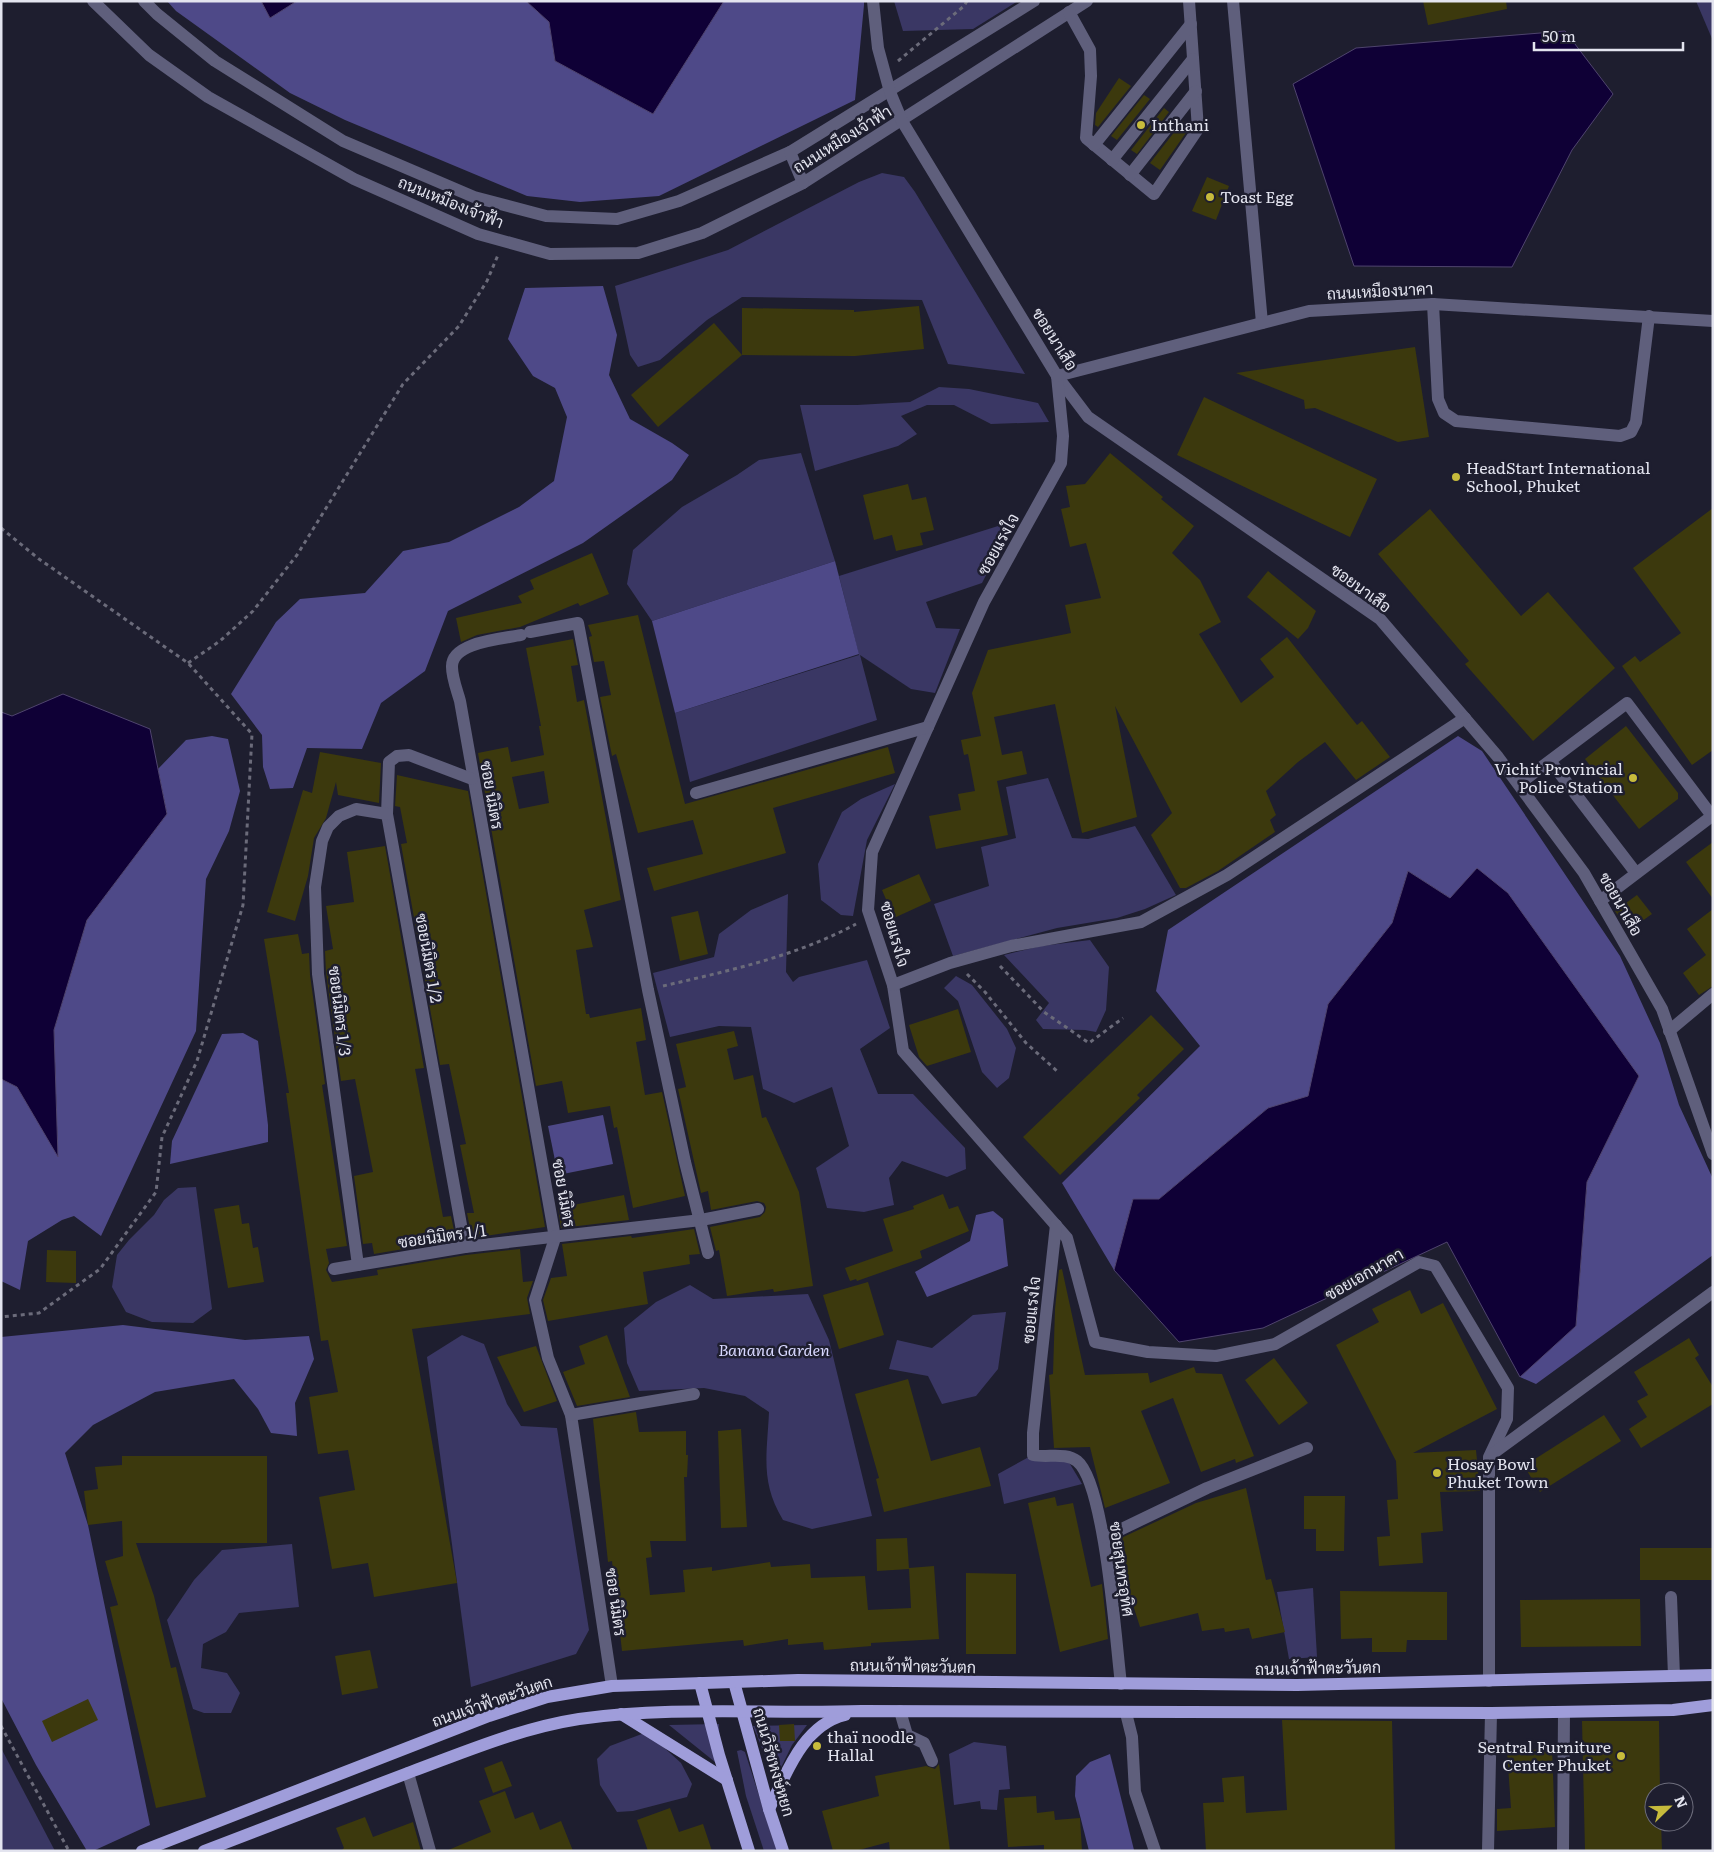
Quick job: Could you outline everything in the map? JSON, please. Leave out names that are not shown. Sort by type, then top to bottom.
[{"type":"main road","name":"ถนนเจ้าฟ้าตะวันตก","points":[[142,1851],[490,1716],[547,1697],[612,1686],[798,1680],[1297,1685],[1713,1675]]},
{"type":"main road","name":"ถนนวิรัชหงษ์หยก","points":[[734,1682],[769,1809],[783,1851]]},
{"type":"main road","points":[[700,1683],[726,1780],[749,1851]]},
{"type":"main road","points":[[204,1851],[408,1773],[525,1731],[577,1720],[621,1714],[664,1710],[797,1713],[900,1711],[1491,1713],[1673,1710],[1713,1705]]},
{"type":"main road","points":[[769,1809],[787,1770],[812,1732],[835,1717],[862,1711]]},
{"type":"main road","points":[[621,1714],[726,1780]]},
{"type":"street","name":"ถนนเหมืองเจ้าฟ้า","points":[[93,1],[149,55],[208,97],[354,179],[478,234],[550,254],[638,253],[702,233],[803,183],[902,122],[1087,1]]},
{"type":"street","name":"ถนนเหมืองเจ้าฟ้า","points":[[144,1],[157,14],[215,61],[343,141],[474,197],[546,216],[617,219],[679,201],[790,152],[890,92],[1034,1]]},
{"type":"street","name":"ซอยนาเสือ","points":[[873,1],[878,48],[890,92],[902,122],[1057,376],[1088,417],[1380,619],[1465,718],[1519,784],[1584,873],[1600,900],[1662,1009],[1713,1154]]},
{"type":"street","points":[[1069,12],[1090,50],[1091,76],[1086,138],[1154,194],[1198,129],[1189,1]]},
{"type":"street","points":[[1236,3],[1262,323]]},
{"type":"street","points":[[1094,145],[1191,24]]},
{"type":"street","points":[[1112,160],[1193,59]]},
{"type":"street","points":[[1130,174],[1196,91]]},
{"type":"street","points":[[790,152],[803,183]]},
{"type":"street","points":[[1433,304],[1438,399],[1444,413],[1456,421],[1620,436],[1631,432],[1636,422],[1649,316]]},
{"type":"street","name":"ถนนเหมืองนาคา","points":[[1057,376],[1309,311],[1433,304],[1713,321]]},
{"type":"street","name":"ซอยแรงใจ","points":[[1057,376],[1063,436],[1061,462],[984,602],[872,852],[868,910],[893,986],[903,1051],[1056,1224],[1033,1433],[1034,1455],[1046,1458],[1069,1456],[1078,1462]]},
{"type":"street","name":"ซอย นิมิตร","points":[[612,1686],[572,1415],[548,1358],[535,1300],[555,1238],[472,779],[460,701],[452,667],[453,656],[460,650],[472,645],[578,623],[648,990]]},
{"type":"street","points":[[1519,784],[1627,704],[1712,816],[1600,900]]},
{"type":"street","points":[[893,986],[954,962],[987,953],[1075,933],[1141,922],[1226,875],[1465,718]]},
{"type":"street","points":[[696,793],[928,727]]},
{"type":"street","name":"ซอยนิมิตร 1/2","points":[[465,1247],[387,814],[389,762],[397,756],[409,755],[472,779]]},
{"type":"street","points":[[1550,762],[1636,873]]},
{"type":"street","name":"ซอยนิมิตร 1/3","points":[[358,1265],[318,974],[315,887],[322,841],[328,827],[339,816],[356,809],[387,814]]},
{"type":"street","points":[[648,990],[685,1162],[708,1253]]},
{"type":"street","points":[[1669,1030],[1713,994]]},
{"type":"street","name":"ซอยนิมิตร 1/1","points":[[334,1269],[465,1247],[701,1220],[758,1209]]},
{"type":"street","name":"ซอยเอกนาคา","points":[[1056,1224],[1067,1238],[1096,1342],[1148,1352],[1216,1356],[1275,1344],[1419,1262],[1435,1266],[1508,1388],[1507,1419],[1489,1457],[1489,1681]]},
{"type":"street","points":[[1489,1457],[1713,1292]]},
{"type":"street","points":[[572,1415],[694,1394]]},
{"type":"street","points":[[1104,1537],[1207,1488],[1307,1448]]},
{"type":"street","name":"ซอยสุนทรอุทิศ","points":[[1078,1462],[1086,1471],[1104,1537],[1121,1684]]},
{"type":"street","points":[[1671,1597],[1674,1676]]},
{"type":"street","points":[[900,1711],[907,1735],[924,1743],[932,1761]]},
{"type":"street","points":[[1563,1851],[1564,1712]]},
{"type":"street","points":[[1126,1713],[1132,1737],[1135,1792],[1155,1851]]},
{"type":"street","points":[[1488,1851],[1491,1713]]},
{"type":"street","points":[[408,1773],[430,1851]]},
{"type":"path","points":[[885,72],[964,6],[967,1]]},
{"type":"path","points":[[188,663],[220,641],[254,611],[297,555],[344,475],[403,384],[459,326],[487,281],[504,241]]},
{"type":"path","points":[[1,528],[40,559],[188,663],[252,734],[243,905],[196,1061],[162,1137],[156,1192],[100,1269],[39,1313],[1,1316]]},
{"type":"path","points":[[648,990],[714,974],[824,941],[861,921],[868,910]]},
{"type":"path","points":[[987,953],[1044,1012],[1089,1044],[1123,1018]]},
{"type":"path","points":[[954,962],[985,992],[1026,1043],[1057,1071]]},
{"type":"path","points":[[1,1726],[69,1851]]},
{"type":"green space","points":[[894,1],[1018,1],[973,29],[903,31]]},
{"type":"green space","points":[[1696,1],[1713,1],[1713,41]]},
{"type":"green space","points":[[882,173],[904,177],[915,192],[1025,374],[948,364],[922,300],[742,297],[707,320],[660,360],[638,367],[630,355],[615,286],[728,250],[859,182]]},
{"type":"green space","points":[[939,387],[969,389],[1038,403],[1049,422],[991,424],[954,405],[927,405],[901,416],[917,434],[898,446],[815,471],[800,405],[857,405],[910,402]]},
{"type":"green space","points":[[801,453],[835,561],[652,621],[627,584],[633,550],[682,507],[759,460]]},
{"type":"green space","points":[[1014,521],[982,583],[926,602],[936,628],[960,629],[935,693],[911,689],[860,655],[877,720],[690,782],[675,713],[859,655],[839,576]]},
{"type":"green space","points":[[1048,778],[1072,838],[1088,839],[1135,826],[1176,895],[1145,909],[1117,918],[1057,928],[953,956],[934,904],[989,886],[981,847],[1016,838],[1006,787]]},
{"type":"green space","points":[[895,784],[867,840],[853,916],[841,915],[821,900],[818,864],[842,812],[861,799]]},
{"type":"green space","points":[[788,894],[786,972],[793,982],[799,977],[867,960],[890,1028],[860,1049],[878,1094],[913,1094],[965,1148],[966,1169],[947,1177],[902,1161],[889,1178],[894,1205],[864,1212],[827,1208],[816,1168],[849,1146],[832,1087],[794,1103],[763,1089],[751,1027],[719,1026],[670,1037],[653,973],[714,957],[719,934],[751,910]]},
{"type":"green space","points":[[1090,940],[1109,967],[1106,1010],[1096,1032],[1043,1029],[1036,1020],[1049,1003],[1004,955],[1041,946]]},
{"type":"green space","points":[[956,976],[972,985],[1007,1029],[1016,1048],[1009,1078],[997,1088],[982,1072],[958,1001],[944,988]]},
{"type":"green space","points":[[196,1187],[212,1309],[193,1323],[152,1322],[126,1312],[112,1287],[117,1255],[154,1215],[164,1200],[178,1188]]},
{"type":"green space","name":"Banana Garden","points":[[690,1285],[713,1299],[808,1294],[829,1340],[872,1516],[812,1529],[783,1520],[771,1493],[768,1480],[766,1455],[769,1412],[745,1396],[704,1388],[639,1391],[627,1363],[624,1328],[656,1302]]},
{"type":"green space","points":[[1006,1312],[998,1369],[976,1396],[942,1404],[928,1376],[889,1369],[897,1340],[932,1348],[973,1315]]},
{"type":"green space","points":[[462,1335],[484,1344],[507,1404],[521,1426],[557,1428],[589,1630],[576,1654],[471,1687],[427,1357]]},
{"type":"green space","points":[[1027,1458],[1067,1459],[1082,1484],[1004,1504],[998,1474]]},
{"type":"green space","points":[[292,1544],[299,1607],[239,1613],[226,1632],[203,1644],[201,1668],[227,1673],[240,1693],[231,1713],[204,1713],[193,1709],[167,1620],[194,1580],[222,1550]]},
{"type":"green space","points":[[1313,1588],[1317,1657],[1289,1659],[1277,1592]]},
{"type":"green space","points":[[719,1724],[720,1766],[669,1725]]},
{"type":"green space","points":[[807,1725],[792,1745],[775,1780],[753,1726]]},
{"type":"green space","points":[[647,1732],[681,1763],[692,1784],[687,1797],[633,1811],[617,1812],[600,1785],[597,1759],[610,1746]]},
{"type":"green space","points":[[974,1742],[1006,1746],[1010,1789],[999,1790],[997,1810],[981,1809],[980,1801],[954,1805],[949,1754]]},
{"type":"green space","points":[[1,1748],[55,1851],[1,1851]]},
{"type":"green space","points":[[737,1751],[745,1752],[777,1851],[764,1851],[746,1796]]},
{"type":"shaded area","points":[[167,1],[261,1],[270,18],[297,1],[526,1],[549,22],[555,61],[653,114],[724,1],[864,1],[864,5],[855,100],[659,196],[580,202],[527,196],[345,120],[290,93],[176,11]]},
{"type":"shaded area","points":[[261,1],[297,1],[270,18]]},
{"type":"shaded area","points":[[526,1],[724,1],[653,114],[555,61],[549,22]]},
{"type":"shaded area","points":[[1565,31],[1613,94],[1572,150],[1512,267],[1354,266],[1293,84],[1356,48]]},
{"type":"shaded area","points":[[603,286],[617,335],[609,375],[630,419],[689,455],[672,480],[583,543],[448,611],[425,671],[381,703],[362,749],[307,748],[293,788],[270,789],[263,767],[262,735],[231,694],[276,622],[300,599],[365,593],[403,551],[449,542],[519,507],[554,481],[567,417],[555,388],[533,376],[508,339],[525,288]]},
{"type":"shaded area","points":[[835,561],[859,654],[675,713],[652,621]]},
{"type":"shaded area","points":[[63,694],[150,729],[167,814],[87,920],[54,1030],[58,1157],[17,1087],[1,1079],[1,712],[12,716]]},
{"type":"shaded area","points":[[212,736],[228,739],[240,791],[229,831],[206,879],[196,1031],[101,1236],[74,1216],[62,1220],[28,1241],[20,1290],[1,1281],[1,1079],[17,1087],[58,1156],[54,1030],[87,920],[167,814],[158,769],[186,740]]},
{"type":"shaded area","points":[[1458,736],[1482,751],[1620,956],[1660,1043],[1679,1105],[1713,1179],[1713,1255],[1536,1384],[1520,1377],[1576,1326],[1587,1182],[1639,1076],[1450,898],[1408,871],[1392,923],[1328,1004],[1309,1096],[1268,1108],[1159,1199],[1133,1199],[1114,1270],[1062,1183],[1200,1046],[1156,991],[1168,930]]},
{"type":"shaded area","points":[[1477,868],[1508,893],[1639,1076],[1587,1182],[1576,1326],[1520,1377],[1447,1242],[1263,1328],[1179,1342],[1114,1270],[1133,1199],[1159,1199],[1268,1108],[1308,1096],[1328,1004],[1392,923],[1408,871],[1450,898]]},
{"type":"shaded area","points":[[243,1033],[258,1041],[268,1125],[268,1142],[170,1164],[172,1141],[222,1034]]},
{"type":"shaded area","points":[[603,1115],[613,1164],[558,1175],[548,1126]]},
{"type":"shaded area","points":[[993,1211],[1003,1219],[1008,1266],[927,1297],[915,1272],[970,1241],[976,1215]]},
{"type":"shaded area","points":[[123,1325],[245,1340],[309,1336],[314,1359],[295,1403],[297,1436],[271,1433],[258,1409],[234,1379],[155,1392],[93,1425],[65,1453],[88,1525],[150,1825],[93,1851],[87,1851],[36,1765],[1,1698],[1,1337]]},
{"type":"shaded area","points":[[1110,1754],[1134,1850],[1089,1851],[1075,1796],[1076,1776],[1090,1762]]},
{"type":"building","points":[[1423,1],[1506,1],[1507,9],[1428,25]]},
{"type":"building","points":[[1119,78],[1131,86],[1098,127],[1095,125],[1096,113]]},
{"type":"building","points":[[1144,95],[1150,99],[1117,140],[1111,136]]},
{"type":"building","points":[[1164,108],[1169,112],[1137,154],[1131,150]]},
{"type":"building","points":[[1183,121],[1190,127],[1160,170],[1150,163]]},
{"type":"building","points":[[1207,177],[1229,186],[1216,220],[1192,211]]},
{"type":"building","points":[[919,306],[924,349],[855,356],[742,355],[742,308],[854,310],[854,312]]},
{"type":"building","points":[[714,323],[742,355],[658,427],[631,395]]},
{"type":"building","points":[[1415,347],[1429,437],[1398,442],[1315,408],[1305,409],[1304,400],[1236,373]]},
{"type":"building","points":[[1204,397],[1377,479],[1350,537],[1177,455]]},
{"type":"building","points":[[1110,453],[1163,497],[1161,499],[1194,526],[1172,553],[1200,580],[1221,622],[1199,634],[1241,703],[1274,677],[1260,659],[1287,637],[1357,725],[1362,721],[1390,757],[1356,780],[1325,742],[1298,762],[1266,791],[1276,815],[1270,820],[1275,832],[1218,871],[1186,888],[1180,888],[1151,835],[1172,813],[1115,706],[1137,817],[1082,833],[1055,704],[994,717],[1002,755],[1022,751],[1027,774],[997,781],[1008,835],[936,849],[929,816],[961,810],[958,794],[975,791],[968,754],[964,755],[961,740],[981,736],[972,693],[988,650],[1071,633],[1065,605],[1101,598],[1086,543],[1070,547],[1061,509],[1070,507],[1066,486],[1085,484]]},
{"type":"building","points":[[908,484],[912,500],[926,497],[934,530],[920,533],[923,545],[896,551],[892,535],[874,540],[863,495]]},
{"type":"building","points":[[1713,508],[1713,750],[1692,765],[1622,666],[1635,656],[1640,662],[1681,633],[1633,568]]},
{"type":"building","points":[[1430,509],[1521,616],[1548,592],[1615,668],[1533,741],[1465,664],[1469,661],[1378,554]]},
{"type":"building","points":[[592,553],[609,594],[580,606],[578,603],[520,627],[477,635],[461,642],[456,618],[522,603],[518,596],[534,589],[530,580]]},
{"type":"building","points":[[1268,571],[1316,611],[1308,628],[1298,639],[1247,597]]},
{"type":"building","points":[[638,615],[685,804],[888,747],[895,773],[773,808],[786,853],[654,891],[647,868],[703,854],[693,820],[638,833],[616,754],[612,756],[600,697],[611,695],[604,661],[594,662],[589,637],[592,636],[588,625]]},
{"type":"building","points":[[573,639],[578,665],[571,666],[577,702],[584,700],[621,900],[584,910],[593,947],[576,950],[586,1014],[589,1014],[590,1018],[641,1008],[646,1040],[636,1042],[645,1095],[662,1092],[685,1196],[633,1208],[617,1127],[614,1128],[610,1106],[568,1113],[562,1081],[536,1086],[478,753],[508,747],[511,762],[544,755],[539,726],[541,726],[526,648]],"holes":[[[544,771],[549,803],[519,809],[512,777]]]},
{"type":"building","name":"Vichit Provincial Police Station","points":[[1626,726],[1678,793],[1678,799],[1639,829],[1585,759]]},
{"type":"building","points":[[320,752],[381,763],[379,803],[338,795],[336,782],[326,818],[314,838],[308,876],[295,921],[267,912],[303,790],[312,793]]},
{"type":"building","points":[[397,775],[468,791],[545,1227],[472,1238],[467,1213],[474,1213],[460,1145],[466,1144],[449,1064],[440,1065],[401,844],[407,843],[400,807],[395,806]]},
{"type":"building","points":[[1713,842],[1713,899],[1686,862]]},
{"type":"building","points":[[385,846],[424,1068],[415,1069],[443,1217],[451,1216],[456,1240],[374,1254],[372,1243],[363,1244],[354,1176],[373,1172],[355,1079],[341,1081],[326,973],[325,951],[333,949],[326,906],[354,902],[347,852]]},
{"type":"building","points":[[919,874],[931,901],[894,918],[882,890]]},
{"type":"building","points":[[1637,895],[1652,914],[1628,931],[1615,911]]},
{"type":"building","points":[[1713,909],[1713,986],[1699,995],[1683,973],[1706,955],[1687,929]]},
{"type":"building","points":[[698,911],[708,954],[680,961],[671,917]]},
{"type":"building","points":[[298,934],[302,954],[309,953],[310,975],[325,1084],[322,1085],[347,1246],[326,1249],[329,1263],[326,1270],[332,1282],[378,1275],[377,1270],[466,1255],[520,1249],[523,1282],[533,1281],[527,1298],[530,1314],[412,1329],[457,1583],[374,1597],[368,1563],[332,1569],[319,1497],[355,1490],[348,1450],[318,1454],[309,1397],[338,1392],[328,1340],[321,1341],[286,1093],[289,1093],[264,939]]},
{"type":"building","points":[[958,1009],[971,1052],[927,1066],[919,1057],[909,1025]]},
{"type":"building","points":[[1151,1015],[1184,1049],[1137,1095],[1140,1098],[1060,1175],[1023,1137]]},
{"type":"building","points":[[734,1031],[738,1046],[727,1049],[734,1080],[753,1075],[762,1118],[766,1117],[799,1192],[813,1286],[774,1292],[773,1289],[727,1296],[719,1250],[716,1251],[710,1227],[760,1217],[765,1212],[766,1207],[764,1203],[757,1201],[711,1210],[708,1191],[701,1193],[678,1089],[686,1087],[676,1044]]},
{"type":"building","points":[[943,1194],[949,1209],[958,1206],[969,1231],[920,1251],[922,1258],[857,1281],[856,1279],[850,1281],[845,1268],[893,1251],[883,1219],[914,1209],[913,1206]]},
{"type":"building","points":[[624,1195],[629,1220],[561,1228],[558,1208]]},
{"type":"building","points":[[239,1205],[242,1224],[249,1223],[253,1248],[258,1247],[264,1282],[228,1288],[214,1209]]},
{"type":"building","points":[[694,1229],[700,1254],[689,1255],[690,1264],[643,1272],[648,1304],[548,1321],[543,1300],[551,1278],[567,1276],[562,1244],[631,1236],[632,1238]]},
{"type":"building","points":[[47,1250],[76,1251],[76,1283],[46,1282]]},
{"type":"building","points":[[1062,1269],[1085,1375],[1148,1373],[1150,1383],[1194,1367],[1196,1373],[1222,1374],[1254,1456],[1236,1463],[1235,1459],[1201,1472],[1173,1398],[1141,1411],[1170,1483],[1105,1508],[1090,1447],[1054,1448],[1049,1375],[1053,1374],[1055,1309],[1059,1270]]},
{"type":"building","points":[[868,1282],[884,1335],[839,1349],[823,1295]]},
{"type":"building","points":[[1410,1290],[1421,1314],[1443,1303],[1497,1409],[1413,1453],[1476,1450],[1480,1491],[1440,1492],[1443,1531],[1421,1533],[1423,1563],[1379,1566],[1377,1537],[1390,1536],[1387,1500],[1398,1499],[1396,1461],[1336,1345],[1379,1322],[1372,1309]]},
{"type":"building","points":[[607,1335],[630,1397],[577,1406],[563,1372],[585,1364],[579,1346]]},
{"type":"building","points":[[1689,1338],[1699,1355],[1695,1358],[1713,1387],[1713,1404],[1641,1448],[1629,1429],[1647,1417],[1637,1401],[1648,1395],[1634,1372]]},
{"type":"building","points":[[536,1346],[557,1401],[524,1412],[497,1357]]},
{"type":"building","points":[[1274,1358],[1308,1403],[1279,1425],[1245,1380]]},
{"type":"building","points":[[908,1379],[931,1461],[980,1447],[991,1486],[884,1512],[876,1479],[879,1478],[855,1394]]},
{"type":"building","points":[[636,1412],[639,1432],[686,1431],[686,1455],[688,1455],[687,1477],[684,1477],[686,1541],[650,1541],[652,1557],[646,1558],[650,1595],[685,1592],[683,1570],[712,1567],[712,1571],[770,1562],[771,1567],[810,1564],[811,1578],[865,1576],[868,1610],[911,1608],[909,1568],[934,1566],[939,1639],[871,1643],[871,1646],[824,1650],[823,1642],[788,1645],[788,1639],[744,1646],[743,1640],[622,1651],[612,1561],[608,1562],[593,1419]]},
{"type":"building","points":[[1604,1415],[1621,1441],[1540,1492],[1524,1466]]},
{"type":"building","points":[[741,1429],[747,1527],[721,1528],[718,1431]]},
{"type":"building","points":[[122,1456],[267,1456],[267,1543],[136,1543],[154,1596],[171,1668],[176,1667],[206,1797],[156,1808],[110,1607],[118,1605],[105,1561],[123,1556],[122,1521],[88,1525],[84,1491],[98,1489],[95,1467],[122,1465]]},
{"type":"building","points":[[1246,1488],[1266,1580],[1271,1579],[1285,1632],[1252,1639],[1249,1628],[1225,1632],[1224,1628],[1202,1631],[1198,1613],[1140,1627],[1121,1567],[1119,1539],[1196,1503]]},
{"type":"building","points":[[1304,1496],[1345,1496],[1344,1551],[1316,1551],[1316,1529],[1304,1529]]},
{"type":"building","points":[[1055,1497],[1057,1506],[1073,1503],[1091,1587],[1102,1584],[1108,1639],[1060,1652],[1028,1503]]},
{"type":"building","points":[[907,1538],[909,1569],[877,1571],[876,1539]]},
{"type":"building","points":[[1640,1548],[1713,1548],[1713,1580],[1640,1580]]},
{"type":"building","points":[[966,1573],[1016,1574],[1016,1654],[966,1654]]},
{"type":"building","points":[[1340,1591],[1447,1592],[1447,1640],[1407,1640],[1406,1652],[1372,1652],[1372,1638],[1341,1639]]},
{"type":"building","points":[[1640,1599],[1641,1646],[1521,1647],[1520,1600]]},
{"type":"building","points":[[370,1650],[378,1688],[342,1695],[335,1656]]},
{"type":"building","points":[[88,1699],[98,1720],[52,1742],[42,1721]]},
{"type":"building","points":[[1282,1720],[1392,1721],[1395,1851],[1206,1851],[1203,1803],[1224,1802],[1222,1778],[1244,1776],[1246,1813],[1287,1810]]},
{"type":"building","name":"Sentral Furniture Center Phuket","points":[[1582,1721],[1659,1721],[1660,1782],[1644,1782],[1644,1832],[1661,1832],[1662,1851],[1585,1851]]},
{"type":"building","points":[[794,1724],[795,1741],[780,1741],[779,1725]]},
{"type":"building","points":[[1552,1749],[1555,1827],[1497,1831],[1497,1809],[1511,1808],[1507,1751]]},
{"type":"building","points":[[502,1761],[512,1786],[493,1793],[484,1768]]},
{"type":"building","points":[[939,1764],[950,1851],[890,1851],[889,1842],[855,1851],[833,1851],[822,1811],[879,1796],[875,1776],[926,1766],[935,1769]]},
{"type":"building","points":[[505,1791],[515,1819],[533,1812],[540,1830],[561,1821],[573,1851],[446,1851],[491,1832],[479,1801]]},
{"type":"building","points":[[1036,1796],[1037,1813],[1054,1811],[1055,1820],[1080,1818],[1082,1851],[1044,1851],[1044,1845],[1008,1847],[1004,1798]]},
{"type":"building","points":[[670,1808],[679,1832],[703,1824],[712,1851],[648,1851],[637,1820]]},
{"type":"building","points":[[365,1817],[373,1837],[413,1822],[421,1851],[341,1851],[344,1848],[336,1828]]},
{"type":"place","name":"Inthani","points":[[1141,125]]},
{"type":"place","name":"Toast Egg","points":[[1210,197]]},
{"type":"place","name":"HeadStart International School, Phuket","points":[[1456,477]]},
{"type":"place","name":"Vichit Provincial Police Station","points":[[1633,778]]},
{"type":"place","name":"Hosay Bowl Phuket Town","points":[[1437,1473]]},
{"type":"place","name":"thaï noodle Hallal","points":[[817,1746]]},
{"type":"place","name":"Sentral Furniture Center Phuket","points":[[1621,1756]]}]
